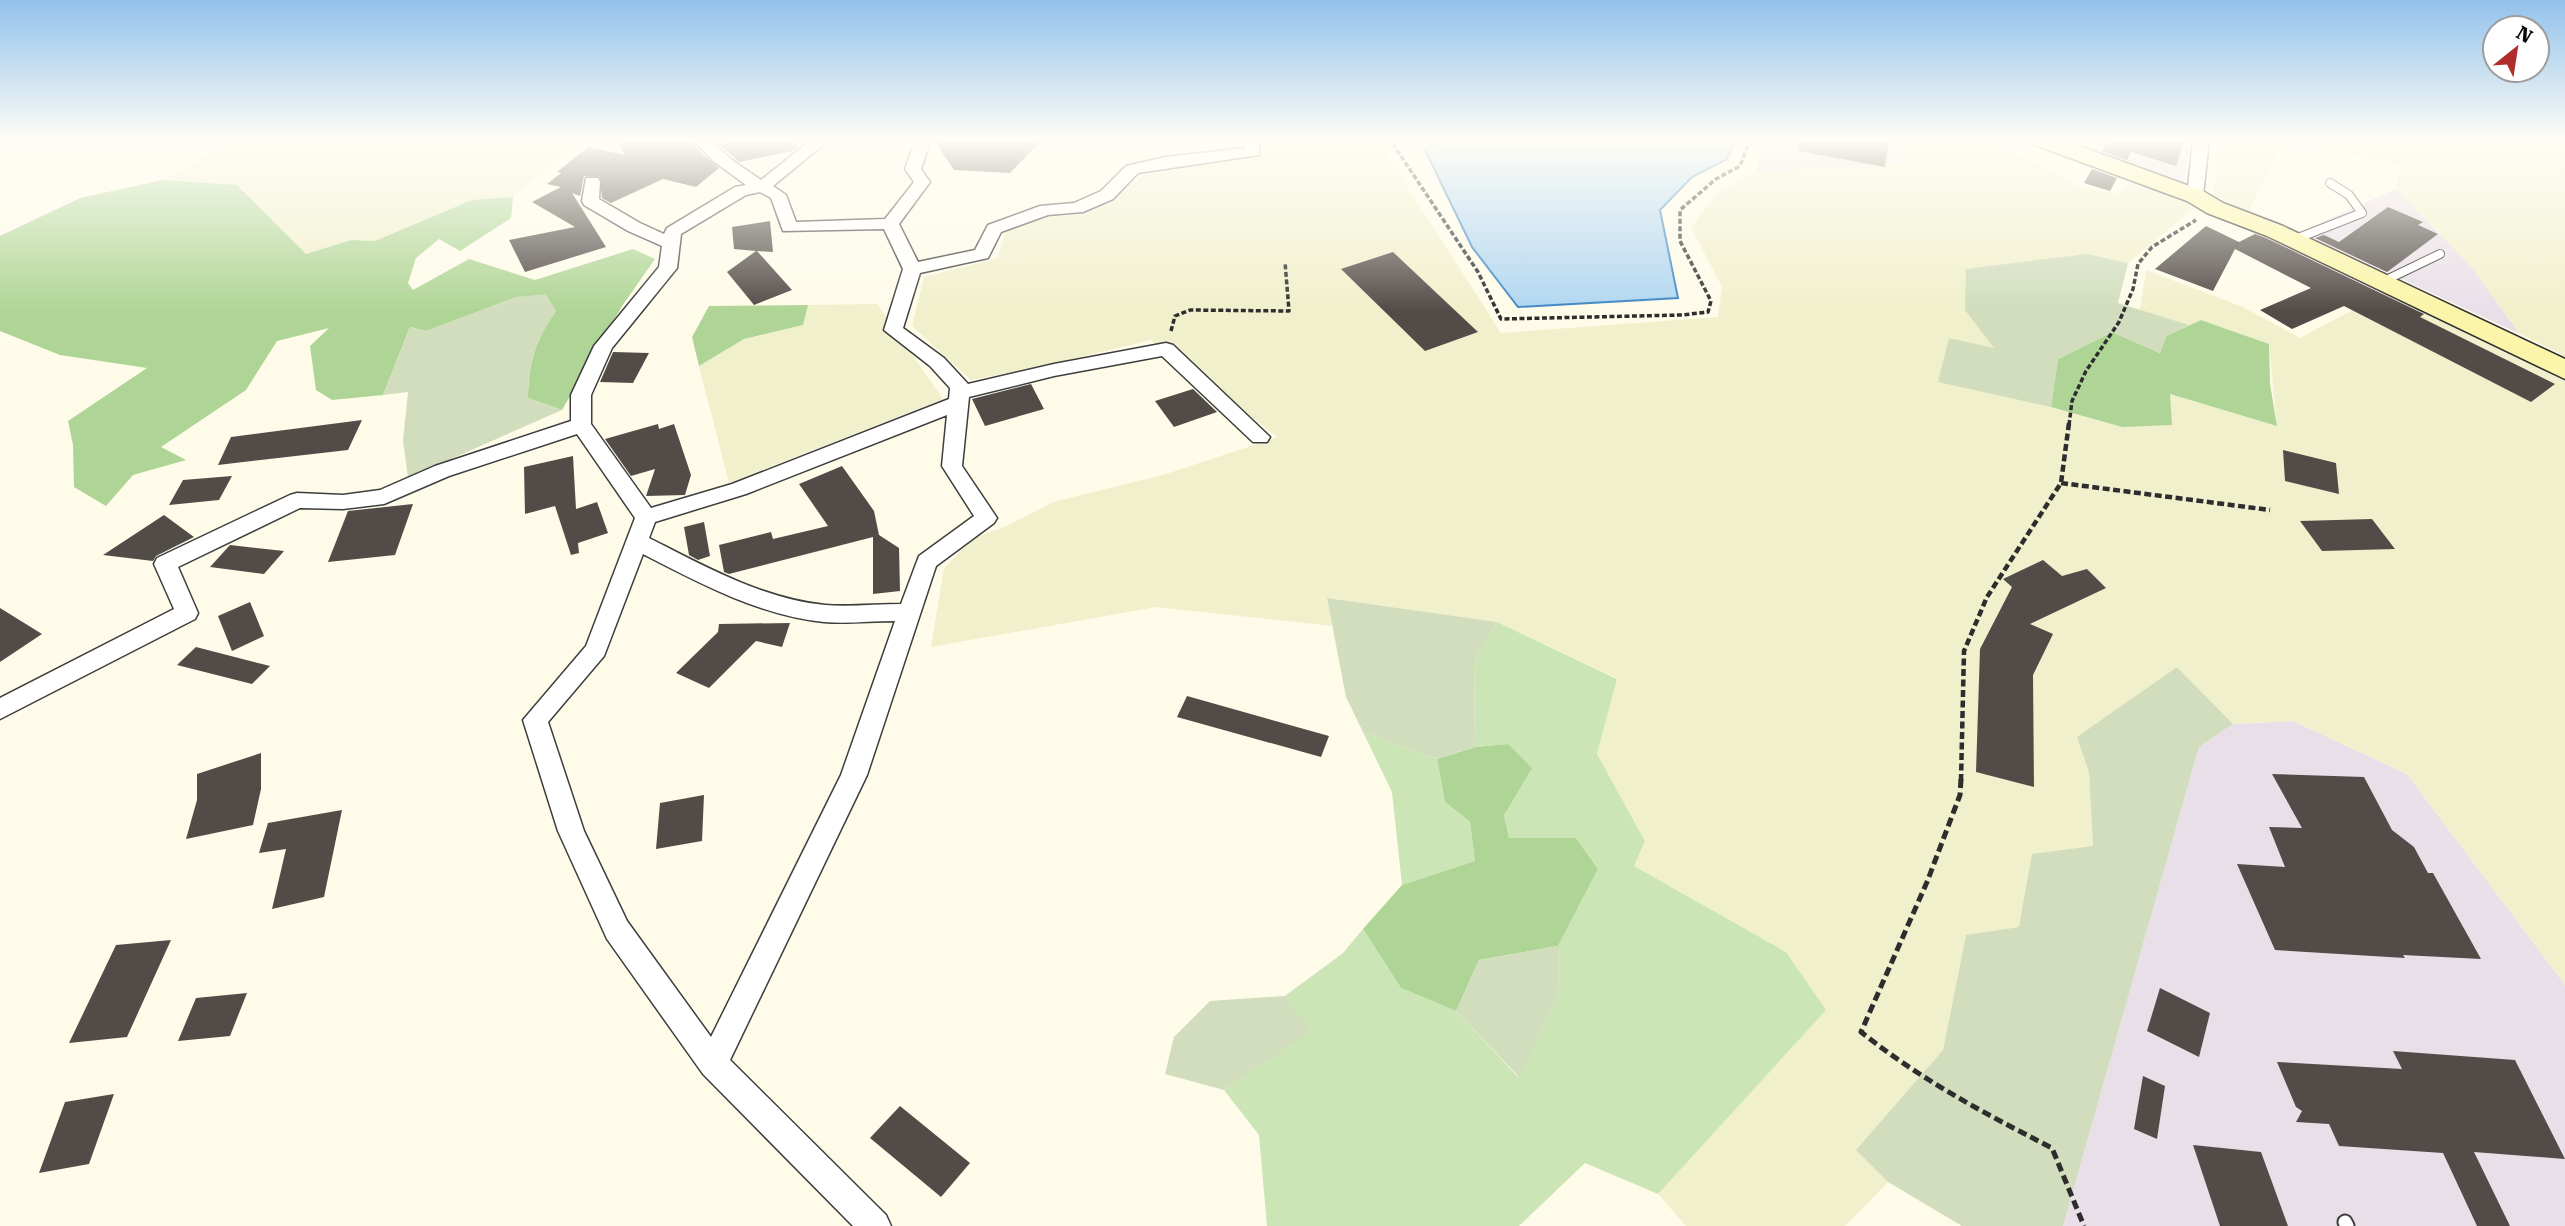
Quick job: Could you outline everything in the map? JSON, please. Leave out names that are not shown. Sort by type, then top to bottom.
[{"type":"street","points":[[590,197],[590,201],[634,227],[671,243]]},
{"type":"street","points":[[646,517],[581,425],[581,395],[603,345],[668,268],[673,232],[731,197]]},
{"type":"street","points":[[779,197],[789,227],[890,224]]},
{"type":"street","points":[[890,224],[910,197]]},
{"type":"street","points":[[912,269],[982,254],[994,229],[1046,210],[1077,208],[1102,197]]},
{"type":"street","points":[[2192,197],[2293,240],[2565,370]]},
{"type":"street","points":[[2205,197],[2205,202]]},
{"type":"street","points":[[713,1064],[854,775],[927,562],[986,518],[952,466],[960,387],[937,362],[893,330],[912,269],[890,224]]},
{"type":"street","points":[[646,517],[739,489],[958,398],[1054,370],[1166,349],[1259,437]]},
{"type":"street","points":[[0,709],[187,613],[165,564],[297,500],[343,502],[384,497],[442,471],[581,425]]},
{"type":"street","points":[[646,517],[596,650],[535,720],[571,831],[617,930],[713,1064],[875,1226]]},
{"type":"street","points":[[638,542],[694,570],[776,602],[822,613],[909,612]]},
{"type":"lane","points":[[2293,240],[2362,213],[2351,197]]},
{"type":"lane","points":[[2382,282],[2440,254]]},
{"type":"path","points":[[1428,197],[1478,272],[1501,319],[1682,315],[1708,312],[1711,301],[1680,241],[1680,210],[1695,197]]},
{"type":"path","points":[[2084,1226],[2052,1148],[1967,1104],[1907,1068],[1861,1032],[1927,882],[1960,795],[1964,728],[1964,650],[1987,597],[2061,483],[2072,401],[2086,371],[2119,322],[2133,289],[2138,264],[2152,247],[2205,202]]},
{"type":"path","points":[[1166,349],[1175,316],[1190,310],[1289,311],[1285,262]]},
{"type":"path","points":[[2061,483],[2270,510]]},
{"type":"shaded area","points":[[2378,197],[2404,197],[2470,265],[2520,334],[2300,232]]},
{"type":"shaded area","points":[[2293,721],[2407,774],[2565,985],[2565,1226],[2063,1226],[2199,747],[2233,724]]},
{"type":"green space","points":[[249,197],[510,197],[472,200],[375,241],[351,240],[306,254]]},
{"type":"green space","points":[[249,197],[306,254],[351,240],[375,241],[472,200],[513,197],[511,218],[460,251],[439,239],[416,258],[408,283],[413,290],[469,259],[535,280],[633,249],[655,259],[622,306],[562,410],[528,398],[534,352],[556,311],[517,297],[426,331],[410,327],[383,395],[332,400],[316,390],[310,346],[329,328],[277,341],[246,390],[161,447],[186,460],[133,475],[106,506],[74,487],[73,445],[68,421],[147,368],[60,355],[0,331],[0,236],[80,198]]},
{"type":"green space","points":[[1113,197],[1414,197],[1501,333],[1718,317],[1722,287],[1691,227],[1714,197],[2173,197],[2194,208],[2128,263],[2087,254],[2051,407],[2122,427],[2170,394],[2277,426],[2269,344],[2201,320],[2189,325],[2140,310],[2146,270],[2243,307],[2300,338],[2388,291],[2565,380],[2565,985],[2407,774],[2293,721],[2233,724],[2177,667],[2078,737],[2089,772],[2093,847],[2033,854],[2019,927],[1966,936],[1943,1050],[1856,1150],[1888,1182],[1845,1226],[1686,1226],[1658,1194],[1825,1010],[1786,952],[1634,866],[1645,841],[1597,754],[1617,678],[1497,622],[1327,598],[1332,626],[1156,607],[931,647],[944,568],[974,538],[1009,525],[1053,502],[1163,475],[1278,437],[1151,340],[971,380],[912,326],[924,277],[998,258],[1005,232],[1050,217],[1089,214]]},
{"type":"green space","points":[[2218,197],[2256,197],[2248,213]]},
{"type":"green space","points":[[2404,197],[2565,197],[2565,356],[2520,334],[2470,265]]},
{"type":"green space","points":[[2087,254],[2128,263],[2118,303],[2189,325],[2167,336],[2160,353],[2112,332],[2058,359],[2051,407],[1938,382],[1949,338],[1994,348],[1965,310],[1966,269]]},
{"type":"green space","points":[[546,294],[556,311],[534,352],[528,398],[562,410],[408,478],[403,441],[408,392],[383,395],[410,327],[426,331],[517,297]]},
{"type":"green space","points":[[877,304],[943,399],[729,483],[699,366],[744,339],[803,325],[808,305]]},
{"type":"green space","points":[[808,305],[803,325],[744,339],[699,366],[692,337],[709,306]]},
{"type":"green space","points":[[2201,320],[2269,344],[2270,384],[2277,426],[2170,394],[2172,425],[2122,427],[2051,407],[2058,359],[2112,332],[2160,353],[2166,336]]},
{"type":"green space","points":[[1327,598],[1497,622],[1474,662],[1475,747],[1437,759],[1363,732],[1346,697]]},
{"type":"green space","points":[[1497,622],[1617,679],[1597,754],[1645,841],[1634,866],[1786,952],[1826,1010],[1658,1194],[1585,1163],[1519,1226],[1267,1226],[1259,1135],[1224,1090],[1310,1032],[1285,996],[1343,953],[1363,929],[1401,988],[1456,1011],[1518,1077],[1559,993],[1558,946],[1598,869],[1576,838],[1509,838],[1504,815],[1508,744],[1475,747],[1474,662]]},
{"type":"green space","points":[[2177,667],[2233,724],[2199,747],[2063,1226],[1962,1226],[1888,1182],[1856,1150],[1943,1050],[1966,935],[2019,927],[2032,854],[2093,846],[2089,772],[2077,737]]},
{"type":"green space","points":[[1363,732],[1437,759],[1445,802],[1470,822],[1475,861],[1402,885],[1392,792]]},
{"type":"green space","points":[[1508,744],[1532,768],[1504,815],[1509,838],[1576,838],[1598,869],[1558,946],[1479,960],[1456,1011],[1401,988],[1363,929],[1402,885],[1475,861],[1470,822],[1445,802],[1437,759],[1475,747]]},
{"type":"green space","points":[[1558,946],[1559,993],[1519,1077],[1456,1011],[1479,960]]},
{"type":"green space","points":[[1285,996],[1311,1032],[1224,1090],[1165,1074],[1174,1037],[1210,1001]]},
{"type":"water","points":[[1448,197],[1672,197],[1660,210],[1678,298],[1518,307],[1472,247]]},
{"type":"building","points":[[541,197],[575,197],[606,247],[525,272],[509,240],[575,227],[532,202]]},
{"type":"building","points":[[602,197],[624,197],[611,203]]},
{"type":"building","points":[[2388,207],[2423,222],[2418,225],[2438,234],[2387,272],[2315,238],[2324,235],[2339,242]]},
{"type":"building","points":[[770,221],[773,252],[757,251],[792,290],[754,305],[727,272],[756,251],[734,249],[732,227]]},
{"type":"building","points":[[2206,226],[2239,242],[2255,234],[2266,238],[2424,314],[2420,317],[2555,384],[2531,402],[2344,306],[2292,329],[2260,310],[2311,288],[2235,249],[2213,291],[2155,269]]},
{"type":"building","points":[[1393,252],[1478,332],[1425,351],[1341,269]]},
{"type":"building","points":[[613,352],[649,353],[633,383],[600,382]]},
{"type":"building","points":[[1031,384],[1044,409],[985,426],[972,399]]},
{"type":"building","points":[[1193,389],[1217,412],[1174,427],[1155,401]]},
{"type":"building","points":[[362,420],[348,450],[218,465],[231,437]]},
{"type":"building","points":[[658,424],[659,429],[674,424],[691,475],[685,495],[646,496],[655,469],[631,476],[605,439]]},
{"type":"building","points":[[2283,450],[2336,463],[2339,494],[2285,481]]},
{"type":"building","points":[[573,456],[576,509],[597,502],[608,533],[578,543],[579,553],[571,555],[555,506],[525,514],[524,467]]},
{"type":"building","points":[[842,466],[874,511],[879,535],[899,548],[900,591],[873,594],[873,537],[729,574],[724,572],[719,545],[771,532],[773,539],[828,526],[799,484]]},
{"type":"building","points":[[232,476],[219,500],[169,505],[183,480]]},
{"type":"building","points":[[413,504],[395,555],[328,562],[348,511]]},
{"type":"building","points":[[164,515],[194,537],[156,556],[153,561],[103,555]]},
{"type":"building","points":[[2372,519],[2395,549],[2322,551],[2300,521]]},
{"type":"building","points":[[704,522],[710,556],[698,560],[689,555],[684,527]]},
{"type":"building","points":[[230,545],[284,551],[264,574],[210,567]]},
{"type":"building","points":[[2043,560],[2062,576],[2087,569],[2106,588],[2030,624],[2053,634],[2033,675],[2034,787],[1976,772],[1980,649],[2012,587],[2003,579]]},
{"type":"building","points":[[250,602],[264,636],[232,651],[218,616]]},
{"type":"building","points":[[0,608],[42,634],[0,662]]},
{"type":"building","points":[[790,623],[782,647],[756,641],[709,688],[676,673],[718,632],[719,624]]},
{"type":"building","points":[[196,647],[270,666],[252,684],[177,665]]},
{"type":"building","points":[[1187,696],[1329,736],[1321,757],[1177,717]]},
{"type":"building","points":[[261,753],[261,789],[253,825],[186,839],[197,800],[197,774]]},
{"type":"building","points":[[2272,774],[2364,777],[2392,830],[2414,847],[2428,873],[2433,873],[2481,959],[2403,955],[2405,958],[2275,950],[2237,864],[2285,867],[2269,827],[2302,828]]},
{"type":"building","points":[[704,795],[702,841],[656,849],[660,803]]},
{"type":"building","points":[[342,810],[324,897],[272,909],[286,849],[259,853],[268,823]]},
{"type":"building","points":[[171,940],[127,1037],[69,1043],[116,945]]},
{"type":"building","points":[[2160,988],[2210,1013],[2199,1057],[2147,1031]]},
{"type":"building","points":[[247,993],[230,1036],[178,1041],[196,998]]},
{"type":"building","points":[[2393,1051],[2515,1060],[2565,1159],[2474,1152],[2510,1226],[2477,1226],[2443,1153],[2339,1146],[2329,1124],[2296,1122],[2302,1111],[2296,1107],[2277,1062],[2402,1069]]},
{"type":"building","points":[[2143,1076],[2165,1086],[2157,1139],[2134,1129]]},
{"type":"building","points":[[114,1094],[89,1164],[39,1173],[65,1102]]},
{"type":"building","points":[[900,1106],[970,1163],[941,1197],[870,1138]]},
{"type":"building","points":[[2193,1145],[2261,1152],[2288,1226],[2220,1226]]}]
